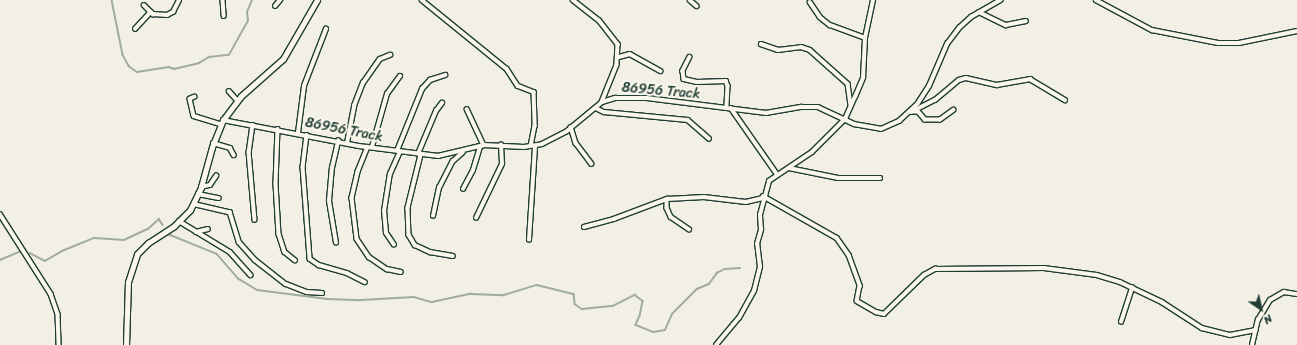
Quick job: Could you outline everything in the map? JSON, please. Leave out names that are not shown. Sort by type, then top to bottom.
[{"type":"street","points":[[144,5],[156,15],[171,14],[179,0]]},
{"type":"street","points":[[223,0],[224,16]]},
{"type":"street","points":[[275,6],[280,0]]},
{"type":"street","points":[[126,345],[128,282],[133,261],[142,248],[179,221],[194,204],[201,187],[213,143],[222,122],[237,100],[283,59],[317,0]]},
{"type":"street","points":[[422,0],[507,69],[518,86],[534,92],[535,126],[529,240]]},
{"type":"street","points":[[573,0],[599,20],[612,34],[618,44],[619,57],[602,102]]},
{"type":"street","points":[[690,0],[697,6]]},
{"type":"street","points":[[716,345],[739,318],[754,291],[759,274],[758,244],[763,197],[769,181],[777,174],[806,158],[845,119],[851,106],[863,78],[865,38],[873,0]]},
{"type":"street","name":"86956 Track","points":[[195,97],[190,99],[194,116],[222,122],[278,129],[338,142],[420,155],[447,155],[464,152],[482,146],[533,146],[557,137],[571,128],[602,102],[616,98],[646,98],[774,113],[814,106],[864,127],[881,129],[899,121],[911,112],[929,86],[952,37],[979,12],[1000,0]]},
{"type":"street","points":[[1096,0],[1152,30],[1218,42],[1239,43],[1297,31]]},
{"type":"street","points":[[810,2],[820,17],[830,25],[865,38]]},
{"type":"street","points":[[135,29],[151,12]]},
{"type":"street","points":[[979,12],[1006,25],[1026,21]]},
{"type":"street","points":[[298,133],[304,86],[326,29]]},
{"type":"street","points":[[761,44],[778,50],[801,47],[810,50],[848,84],[851,106]]},
{"type":"street","points":[[619,57],[630,54],[661,71]]},
{"type":"street","points":[[347,143],[354,106],[363,83],[380,59],[390,55]]},
{"type":"street","points":[[690,57],[683,71],[684,79],[697,82],[726,81],[728,86],[729,107],[777,174]]},
{"type":"street","points":[[394,245],[386,233],[384,211],[390,174],[422,89],[430,80],[444,75]]},
{"type":"street","points":[[400,76],[387,94],[370,147],[358,172],[352,198],[357,240],[369,257],[387,269],[401,272]]},
{"type":"street","points":[[911,112],[935,100],[959,80],[966,78],[996,85],[1030,79],[1065,100]]},
{"type":"street","points":[[229,91],[237,100]]},
{"type":"street","points":[[442,103],[436,111],[420,155],[408,208],[409,235],[415,245],[430,252],[453,256]]},
{"type":"street","points":[[463,189],[482,146],[467,108]]},
{"type":"street","points":[[596,108],[604,112],[688,120],[710,138]]},
{"type":"street","points":[[911,112],[918,112],[925,120],[940,120],[954,110]]},
{"type":"street","points":[[253,125],[249,152],[255,220]]},
{"type":"street","points":[[571,128],[576,143],[592,164]]},
{"type":"street","points":[[278,129],[276,184],[279,234],[284,252],[295,260]]},
{"type":"street","points":[[306,135],[303,167],[310,259],[319,265],[347,273],[365,282]]},
{"type":"street","points":[[336,243],[329,201],[332,168],[338,142]]},
{"type":"street","points":[[213,143],[230,148],[234,155]]},
{"type":"street","points":[[476,218],[502,164],[501,145]]},
{"type":"street","points":[[433,216],[439,188],[454,161],[464,152]]},
{"type":"street","points":[[789,168],[838,178],[880,178]]},
{"type":"street","points":[[201,187],[210,185],[216,176]]},
{"type":"street","points":[[198,194],[219,198]]},
{"type":"street","points":[[584,227],[614,219],[667,199],[704,198],[746,202],[763,197],[827,230],[843,246],[860,286],[857,301],[876,312],[884,314],[924,275],[936,269],[1044,268],[1097,275],[1132,288],[1166,304],[1202,328],[1230,335],[1256,330]]},
{"type":"street","points":[[667,199],[667,208],[671,217],[689,229]]},
{"type":"street","points":[[194,204],[230,212],[239,242],[255,260],[286,284],[307,292],[322,293]]},
{"type":"street","points":[[0,214],[51,294],[58,314],[59,345]]},
{"type":"street","points":[[179,221],[230,252],[251,275]]},
{"type":"street","points":[[196,232],[208,229]]},
{"type":"street","points":[[1122,322],[1132,288]]},
{"type":"street","points":[[1253,345],[1256,330],[1270,300],[1284,292],[1297,294]]},
{"type":"waterway","points":[[112,0],[123,55],[129,66],[137,72],[169,67],[174,69],[199,63],[209,57],[229,55],[248,21],[247,12],[252,0]]},
{"type":"waterway","points":[[30,253],[45,261],[62,251],[95,238],[124,240],[148,229],[159,219],[163,225]]},
{"type":"waterway","points":[[168,234],[217,254],[239,279],[257,290],[327,299],[361,300],[414,297],[432,302],[471,294],[504,295],[537,285],[574,294],[575,304],[582,309],[613,306],[635,295],[643,301],[640,316],[636,325],[653,332],[665,330],[672,314],[697,289],[709,284],[717,273],[725,269],[740,268]]},
{"type":"waterway","points":[[0,260],[21,251]]}]
